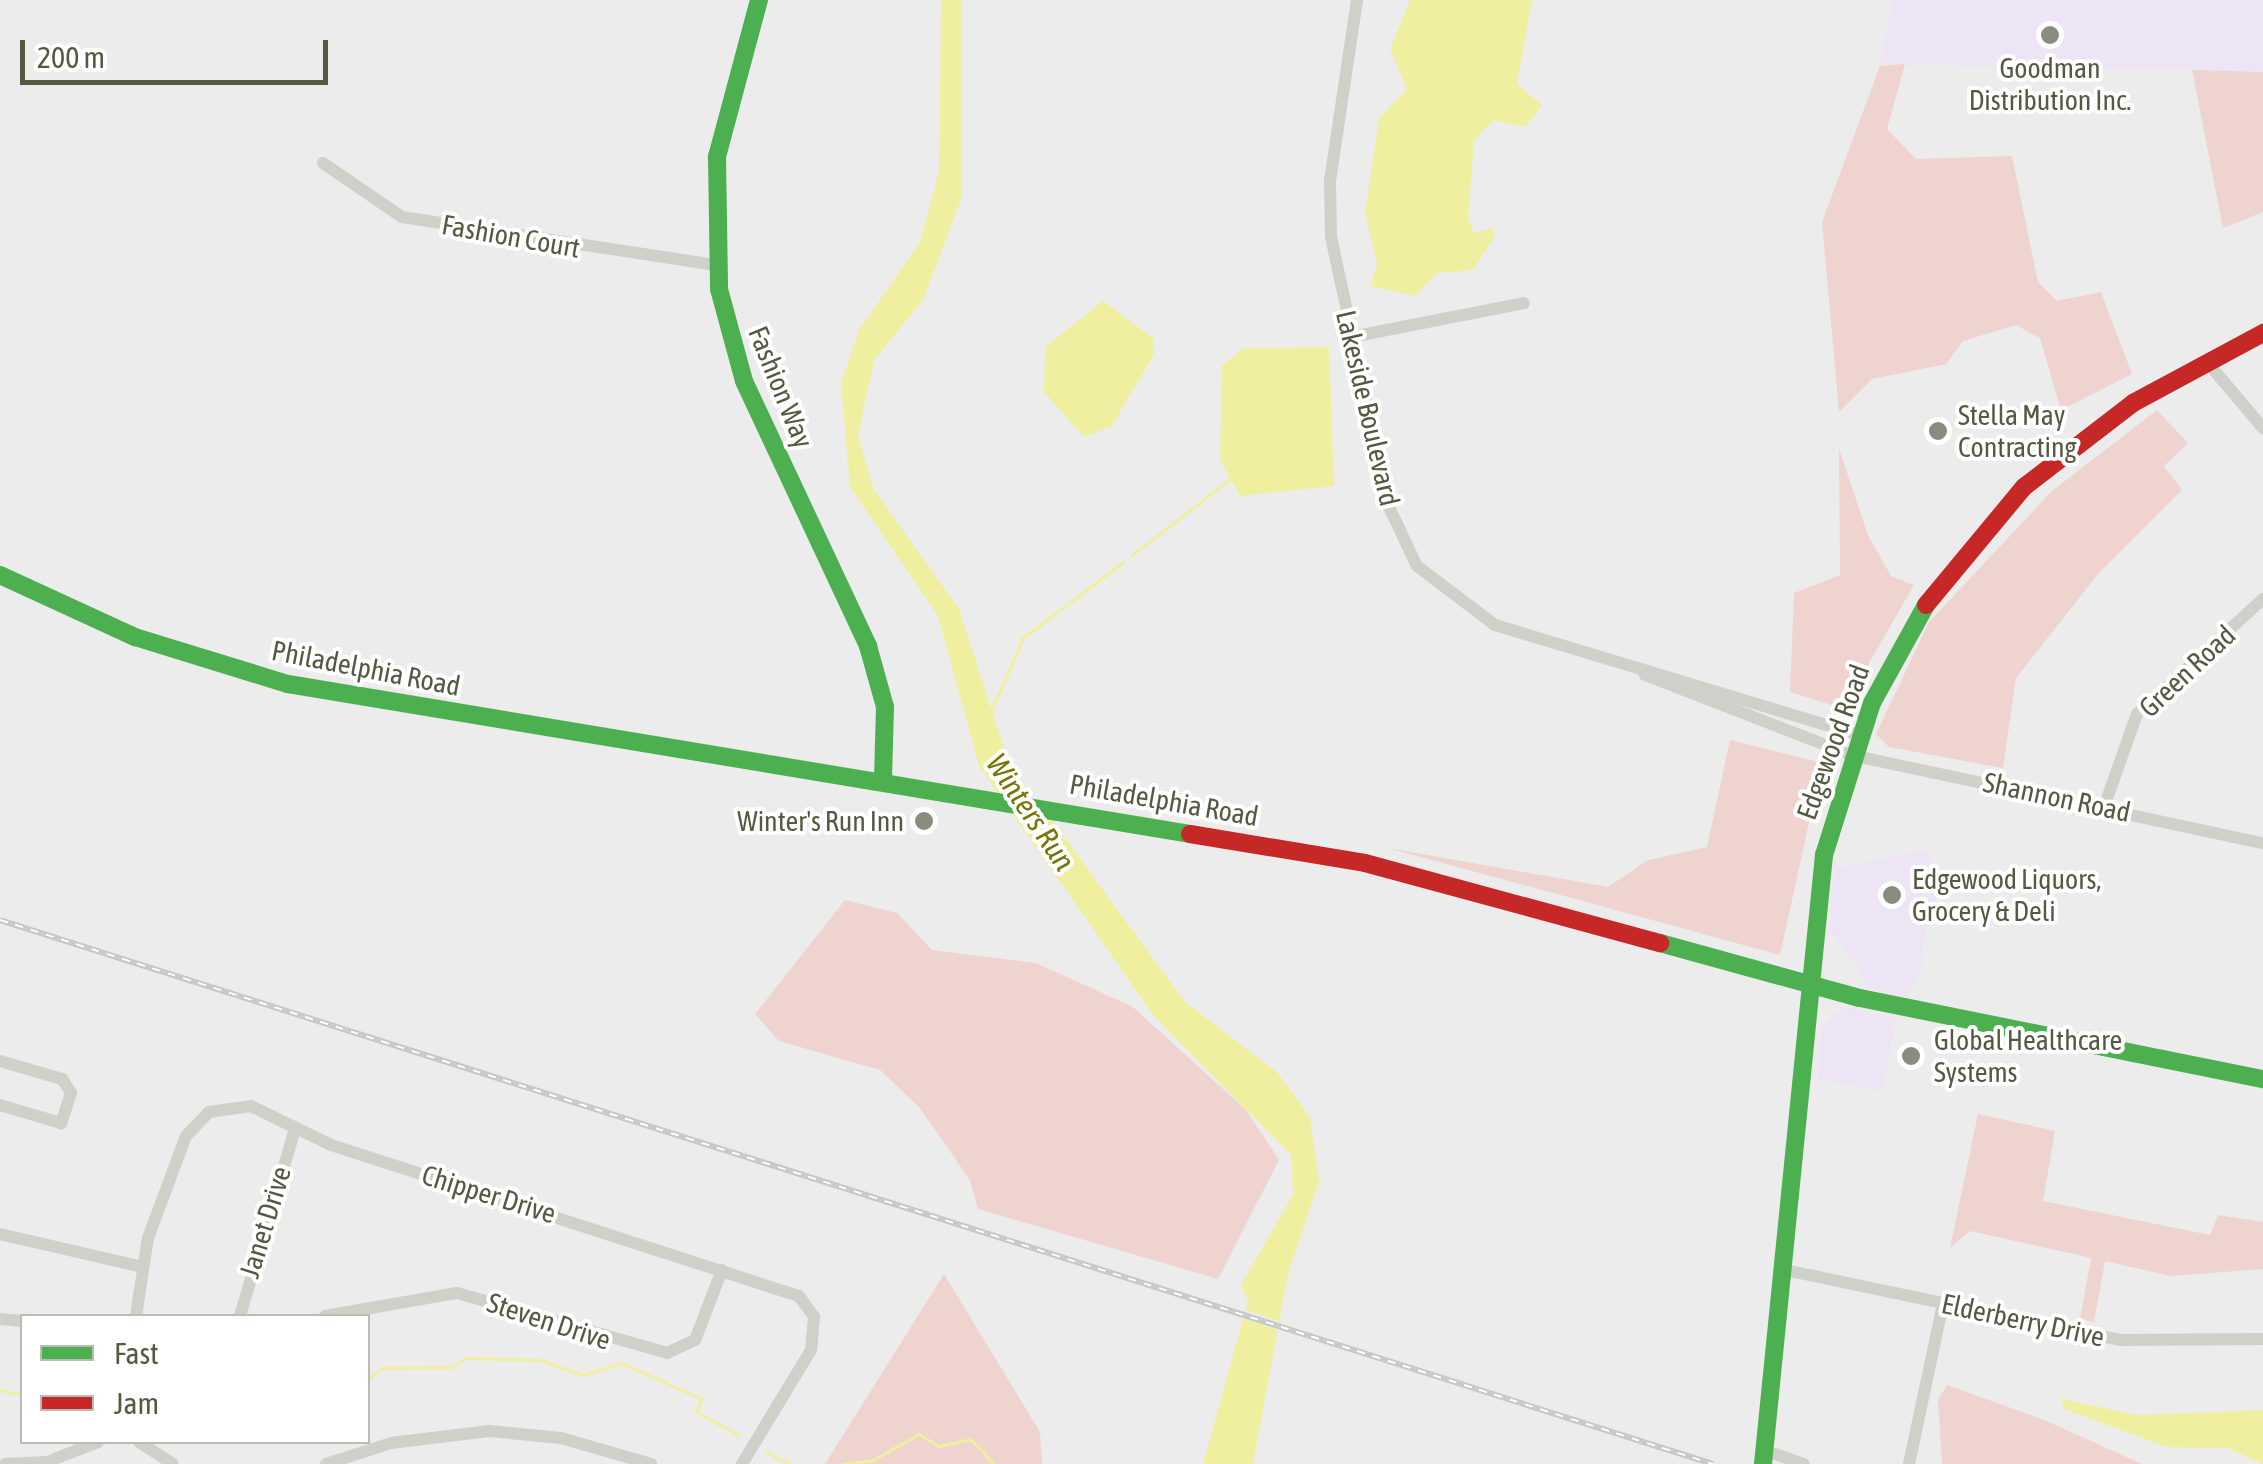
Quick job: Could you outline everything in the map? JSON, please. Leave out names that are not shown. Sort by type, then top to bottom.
[{"type":"main road","name":"Fashion Way","points":[[759,0],[720,137],[716,265],[744,380],[878,674],[883,780]]},
{"type":"main road","name":"Edgewood Road","points":[[1764,1458],[1824,855],[1858,735],[1913,623],[1986,525],[2094,428],[2263,333]]},
{"type":"main road","name":"Philadelphia Road","points":[[0,574],[135,637],[288,684],[1365,863],[1811,986],[2263,1079]]},
{"type":"street","name":"Lakeside Boulevard","points":[[1357,0],[1330,196],[1351,337],[1390,509],[1428,579],[1495,625],[1636,670],[1851,755]]},
{"type":"street","name":"Fashion Court","points":[[322,163],[402,217],[716,265]]},
{"type":"street","points":[[1351,337],[1524,303]]},
{"type":"street","points":[[2208,362],[2263,428]]},
{"type":"street","name":"Green Road","points":[[2104,807],[2137,714],[2263,599]]},
{"type":"street","name":"Lakeside Boulevard","points":[[1636,670],[1732,690],[1858,735]]},
{"type":"street","name":"Shannon Road","points":[[1851,755],[2263,843]]},
{"type":"street","points":[[0,1061],[62,1079],[70,1093],[61,1122],[0,1105]]},
{"type":"street","name":"Chipper Drive","points":[[136,1314],[143,1268],[199,1119],[252,1106],[295,1130],[791,1291],[814,1317],[810,1350],[742,1464]]},
{"type":"street","name":"Janet Drive","points":[[241,1314],[295,1130]]},
{"type":"street","points":[[0,1234],[143,1268]]},
{"type":"street","name":"Steven Drive","points":[[336,1314],[457,1292],[658,1354],[695,1340],[722,1270]]},
{"type":"street","name":"Elderberry Drive","points":[[1785,1270],[2159,1345],[2263,1339]]},
{"type":"street","points":[[1909,1464],[1943,1304]]},
{"type":"street","points":[[326,1464],[391,1443],[489,1431],[561,1438],[651,1464]]},
{"type":"street","points":[[5,1464],[48,1462],[93,1444]]},
{"type":"street","points":[[142,1444],[173,1464]]},
{"type":"street","points":[[1764,1458],[1804,1464]]},
{"type":"shaded area","points":[[1893,0],[2263,0],[2263,72],[1880,64]]},
{"type":"shaded area","points":[[1905,64],[1887,129],[1916,159],[2012,156],[2038,282],[2057,301],[2101,292],[2132,374],[2061,410],[2040,338],[2016,325],[1963,341],[1946,364],[1872,379],[1839,412],[1822,222],[1880,66]]},
{"type":"shaded area","points":[[2192,70],[2263,72],[2263,212],[2223,228]]},
{"type":"shaded area","points":[[2157,410],[2188,443],[2164,466],[2182,490],[2098,574],[2016,678],[2003,768],[1889,747],[1876,734],[1929,622],[2052,491]]},
{"type":"shaded area","points":[[1839,449],[1868,535],[1891,576],[1914,585],[1846,703],[1835,706],[1790,692],[1794,593],[1840,575]]},
{"type":"shaded area","points":[[1730,740],[1822,763],[1780,955],[1388,848],[1608,887],[1648,860],[1707,847]]},
{"type":"shaded area","points":[[1925,851],[1947,884],[1926,920],[1921,975],[1905,998],[1871,988],[1829,928],[1835,868]]},
{"type":"shaded area","points":[[845,900],[897,913],[932,950],[1036,963],[1133,1007],[1246,1110],[1279,1160],[1218,1279],[978,1209],[970,1180],[919,1107],[880,1070],[779,1041],[755,1014]]},
{"type":"shaded area","points":[[1844,1007],[1896,1018],[1883,1091],[1819,1079],[1821,1027]]},
{"type":"shaded area","points":[[1978,1114],[2055,1131],[2043,1201],[2210,1235],[2218,1215],[2263,1222],[2263,1269],[2171,1276],[2105,1261],[2094,1322],[2080,1319],[2091,1258],[1970,1231],[1950,1248]]},
{"type":"shaded area","points":[[944,1274],[1040,1432],[1042,1464],[825,1464]]},
{"type":"shaded area","points":[[1947,1385],[2042,1419],[2142,1464],[1942,1464],[1938,1400]]},
{"type":"water","name":"Winters Run","points":[[941,0],[962,0],[962,197],[923,300],[874,360],[858,435],[873,488],[959,609],[1017,788],[1051,819],[1185,1002],[1277,1072],[1310,1117],[1319,1181],[1288,1274],[1253,1464],[1203,1464],[1248,1301],[1241,1285],[1293,1194],[1291,1155],[1154,1016],[979,766],[938,616],[850,487],[841,383],[859,330],[920,242],[939,171]]},
{"type":"water","points":[[1410,0],[1532,0],[1517,84],[1542,105],[1525,127],[1493,120],[1474,140],[1468,219],[1474,233],[1493,228],[1494,237],[1473,270],[1437,273],[1415,296],[1370,286],[1377,264],[1365,213],[1379,118],[1407,89],[1390,49]]},
{"type":"water","points":[[1103,301],[1154,339],[1154,354],[1111,427],[1084,437],[1044,392],[1045,347]]},
{"type":"water","points":[[1329,347],[1334,486],[1240,496],[1220,459],[1222,365],[1244,348]]},
{"type":"water","points":[[2061,1399],[2137,1415],[2263,1410],[2263,1464],[2228,1448],[2167,1447],[2064,1409]]},
{"type":"pier","points":[[1238,1307],[1281,1322],[1279,1330],[1235,1316]]},
{"type":"waterway","points":[[1131,556],[1230,479]]},
{"type":"waterway","points":[[991,711],[1023,638],[1123,562]]},
{"type":"waterway","points":[[370,1377],[382,1368],[452,1367],[466,1358],[541,1360],[583,1375],[622,1363],[702,1399],[697,1412],[739,1435]]},
{"type":"waterway","points":[[0,1390],[20,1395]]},
{"type":"waterway","points":[[842,1464],[873,1460],[919,1434],[939,1446],[971,1439],[994,1464]]},
{"type":"waterway","points":[[766,1452],[790,1464]]},
{"type":"railway","points":[[0,920],[1713,1464]]},
{"type":"traffic: fast","points":[[759,0],[717,157],[719,289],[744,381],[868,646],[885,707],[883,780]]},
{"type":"traffic: fast","points":[[0,575],[135,637],[288,684],[1190,834]]},
{"type":"traffic: fast","points":[[1763,1464],[1824,855],[1872,703],[1926,605]]},
{"type":"traffic: fast","points":[[1660,943],[1860,998],[2263,1079]]},
{"type":"traffic: jam","points":[[1926,605],[2024,487],[2133,403],[2263,333]]},
{"type":"traffic: jam","points":[[1190,834],[1365,863],[1660,943]]},
{"type":"place","name":"Goodman Distribution Inc.","points":[[2050,35]]},
{"type":"place","name":"Stella May Contracting","points":[[1938,431]]},
{"type":"place","name":"Winter's Run Inn","points":[[924,821]]},
{"type":"place","name":"Edgewood Liquors, Grocery & Deli","points":[[1892,895]]},
{"type":"place","name":"Global Healthcare Systems","points":[[1911,1056]]}]
